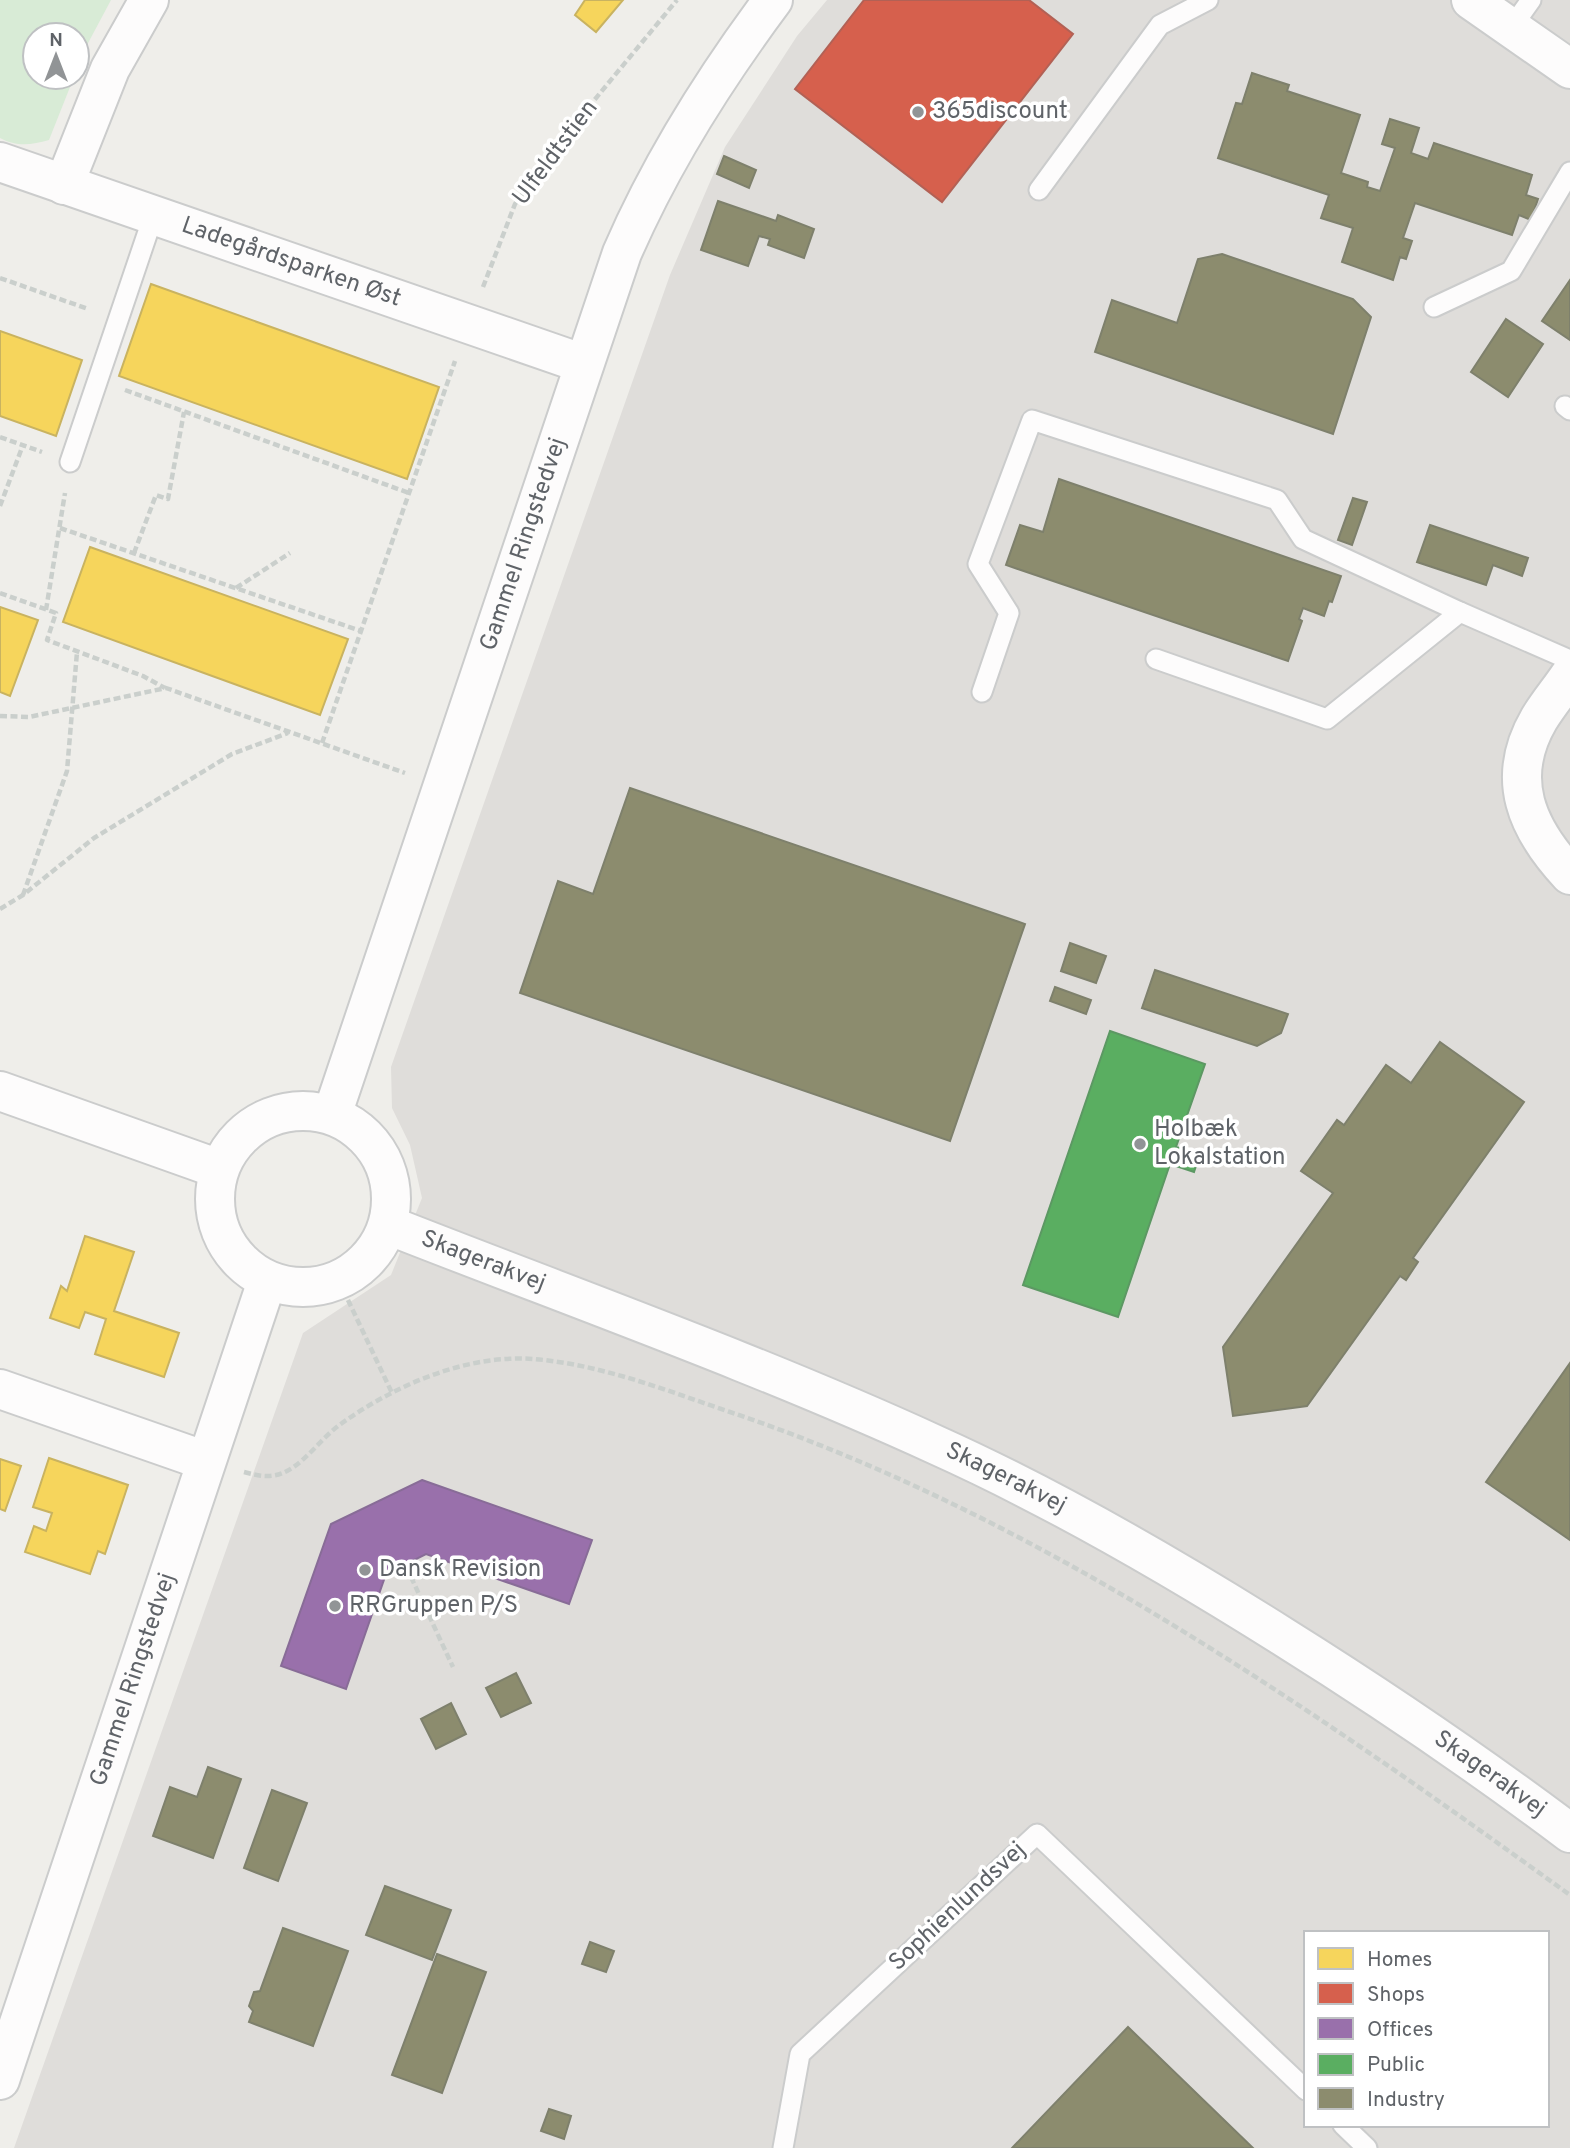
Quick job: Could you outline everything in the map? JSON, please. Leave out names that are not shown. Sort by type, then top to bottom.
[{"type":"street","points":[[64,185],[110,68],[149,0]]},
{"type":"street","name":"Gammel Ringstedvej","points":[[332,1115],[622,253],[638,215],[699,106],[732,55],[773,0]]},
{"type":"street","points":[[1471,0],[1521,14],[1570,69]]},
{"type":"street","name":"Ladegårdsparken Øst","points":[[0,162],[584,364]]},
{"type":"street","points":[[1570,675],[1538,721],[1521,771],[1522,798],[1536,831],[1552,856],[1570,875]]},
{"type":"street","points":[[0,1091],[219,1169]]},
{"type":"street","points":[[298,1110],[332,1115],[362,1132],[383,1159],[392,1192],[388,1226],[369,1258],[339,1280],[303,1288],[267,1280],[239,1262],[221,1234],[214,1202],[219,1169],[237,1139],[264,1118],[298,1110]]},
{"type":"street","name":"Skagerakvej","points":[[388,1226],[782,1378],[938,1446],[1092,1522],[1235,1606],[1381,1698],[1570,1833]]},
{"type":"street","name":"Gammel Ringstedvej","points":[[0,2080],[267,1280]]},
{"type":"street","points":[[0,1389],[206,1461]]},
{"type":"lane","points":[[1039,190],[1160,25],[1208,0]]},
{"type":"lane","points":[[1434,307],[1511,271],[1570,172]]},
{"type":"lane","points":[[70,462],[154,214]]},
{"type":"lane","points":[[982,692],[1009,613],[978,564],[1032,420],[1277,500],[1303,539],[1570,660]]},
{"type":"lane","points":[[1156,659],[1327,719],[1460,612]]},
{"type":"lane","name":"Sophienlundsvej","points":[[783,2148],[800,2054],[1037,1834],[1304,2088]]},
{"type":"lane","points":[[1345,2127],[1367,2148]]},
{"type":"path","name":"Ulfeldtstien","points":[[322,743],[468,325],[515,204],[577,121],[677,0]]},
{"type":"path","points":[[0,278],[119,320]]},
{"type":"path","points":[[98,381],[409,493]]},
{"type":"path","points":[[134,553],[156,495],[168,499],[184,412]]},
{"type":"path","points":[[0,437],[70,462],[46,610]]},
{"type":"path","points":[[0,506],[23,445]]},
{"type":"path","points":[[60,528],[360,631]]},
{"type":"path","points":[[235,588],[290,553]]},
{"type":"path","points":[[0,593],[56,613],[47,640],[143,676],[166,688],[442,786]]},
{"type":"path","points":[[23,895],[67,771],[77,652]]},
{"type":"path","points":[[0,716],[29,717],[166,688]]},
{"type":"path","points":[[0,909],[23,895],[94,838],[232,754],[289,732]]},
{"type":"path","points":[[339,1280],[392,1393]]},
{"type":"path","points":[[206,1461],[264,1478],[288,1471],[338,1427],[392,1393],[466,1364],[516,1358],[569,1362],[630,1377],[789,1432],[900,1480],[1034,1544],[1146,1609],[1395,1769],[1570,1895]]},
{"type":"path","points":[[411,1577],[453,1667]]},
{"type":"shaded area","points":[[827,0],[1570,0],[1570,2148],[14,2148],[303,1333],[391,1275],[422,1198],[410,1145],[392,1108],[391,1067],[670,275],[725,147],[797,36]]},
{"type":"green space","points":[[0,0],[111,0],[91,38],[91,21],[21,21],[21,91],[68,91],[49,140],[24,144],[0,138]]},
{"type":"building: Homes","points":[[585,0],[623,0],[596,32],[575,15]]},
{"type":"building: Homes","points":[[151,284],[439,387],[407,479],[119,376]]},
{"type":"building: Homes","points":[[0,331],[82,360],[56,436],[0,416]]},
{"type":"building: Homes","points":[[90,547],[348,639],[320,715],[63,622]]},
{"type":"building: Homes","points":[[0,607],[38,620],[10,696],[0,692]]},
{"type":"building: Homes","points":[[85,1236],[134,1252],[114,1311],[179,1333],[164,1377],[95,1354],[106,1319],[85,1312],[79,1328],[50,1318],[61,1286],[67,1291]]},
{"type":"building: Homes","points":[[49,1458],[128,1485],[105,1554],[98,1551],[90,1574],[25,1552],[34,1526],[46,1531],[52,1513],[33,1507]]},
{"type":"building: Homes","points":[[0,1459],[21,1466],[5,1511],[0,1509]]},
{"type":"building: Shops","name":"365discount","points":[[864,0],[1029,0],[1073,34],[942,202],[795,89]]},
{"type":"building: Offices","points":[[422,1480],[592,1540],[569,1604],[426,1554],[386,1574],[346,1689],[281,1666],[331,1524]]},
{"type":"building: Public","points":[[1110,1031],[1205,1064],[1176,1147],[1200,1154],[1194,1172],[1170,1164],[1118,1317],[1023,1285]]},
{"type":"building: Industry","points":[[1252,73],[1289,85],[1287,91],[1360,115],[1341,173],[1368,182],[1367,187],[1380,191],[1395,148],[1382,144],[1390,119],[1419,128],[1411,153],[1428,159],[1434,143],[1532,175],[1526,195],[1538,199],[1531,220],[1519,215],[1512,235],[1415,203],[1403,238],[1412,241],[1406,259],[1400,257],[1393,280],[1342,262],[1353,228],[1321,218],[1329,195],[1218,158],[1236,103],[1242,104]]},
{"type":"building: Industry","points":[[724,156],[756,170],[749,188],[717,174]]},
{"type":"building: Industry","points":[[718,201],[776,221],[778,215],[814,229],[804,258],[768,245],[770,239],[759,236],[748,266],[701,250]]},
{"type":"building: Industry","points":[[1222,254],[1353,299],[1371,317],[1333,434],[1095,352],[1112,300],[1177,323],[1198,259]]},
{"type":"building: Industry","points":[[1570,280],[1570,340],[1542,321]]},
{"type":"building: Industry","points":[[1506,319],[1543,344],[1508,397],[1471,372]]},
{"type":"building: Industry","points":[[1059,479],[1341,576],[1332,602],[1329,601],[1324,616],[1303,608],[1299,619],[1302,621],[1288,661],[1006,565],[1020,525],[1043,532]]},
{"type":"building: Industry","points":[[1353,498],[1367,502],[1352,545],[1338,540]]},
{"type":"building: Industry","points":[[1430,525],[1528,558],[1522,576],[1493,565],[1486,585],[1417,562]]},
{"type":"building: Industry","points":[[630,788],[1025,924],[950,1141],[520,993],[558,881],[593,894]]},
{"type":"building: Industry","points":[[1070,943],[1106,956],[1096,983],[1061,971]]},
{"type":"building: Industry","points":[[1155,970],[1288,1014],[1281,1033],[1257,1046],[1142,1008]]},
{"type":"building: Industry","points":[[1055,987],[1091,1000],[1086,1014],[1050,1001]]},
{"type":"building: Industry","points":[[1440,1042],[1524,1102],[1413,1258],[1418,1262],[1406,1280],[1400,1276],[1307,1406],[1233,1416],[1223,1347],[1333,1193],[1301,1171],[1337,1120],[1344,1125],[1386,1065],[1411,1083]]},
{"type":"building: Industry","points":[[1570,1363],[1570,1540],[1486,1482]]},
{"type":"building: Industry","points":[[516,1673],[531,1703],[501,1717],[486,1688]]},
{"type":"building: Industry","points":[[451,1703],[466,1734],[436,1749],[421,1719]]},
{"type":"building: Industry","points":[[208,1767],[241,1779],[213,1858],[153,1836],[170,1787],[197,1797]]},
{"type":"building: Industry","points":[[272,1790],[307,1803],[278,1881],[244,1868]]},
{"type":"building: Industry","points":[[385,1886],[451,1910],[432,1960],[366,1935]]},
{"type":"building: Industry","points":[[283,1928],[348,1951],[313,2046],[249,2022],[253,2011],[249,2006],[254,1992],[260,1991]]},
{"type":"building: Industry","points":[[590,1942],[614,1951],[606,1972],[582,1964]]},
{"type":"building: Industry","points":[[437,1954],[486,1972],[442,2093],[392,2075]]},
{"type":"building: Industry","points":[[1128,2027],[1253,2148],[1012,2148]]},
{"type":"building: Industry","points":[[549,2109],[571,2116],[564,2139],[541,2131]]},
{"type":"place","name":"365discount","points":[[918,112]]},
{"type":"place","name":"Holbæk Lokalstation","points":[[1140,1144]]},
{"type":"place","name":"Dansk Revision","points":[[365,1570]]},
{"type":"place","name":"RRGruppen P/S","points":[[335,1606]]}]
